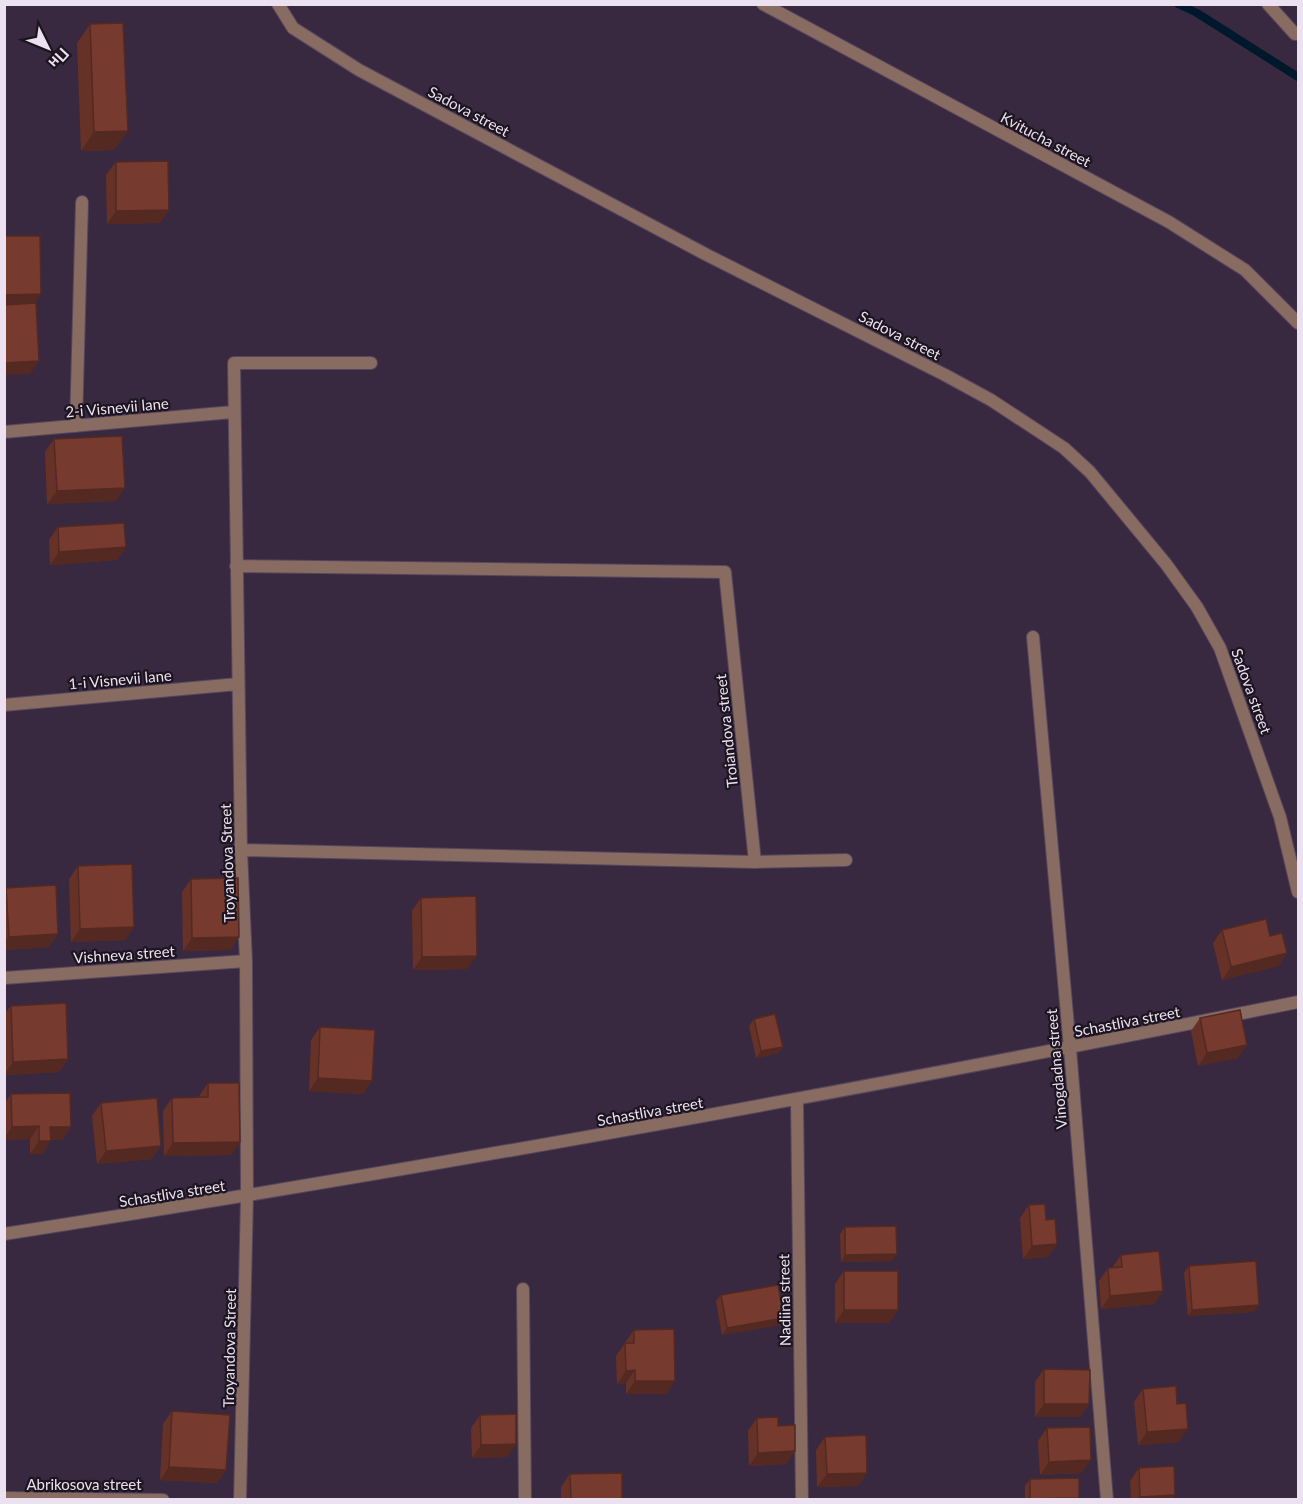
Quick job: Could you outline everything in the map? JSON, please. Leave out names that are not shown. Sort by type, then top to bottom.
[{"type":"street","name":"Sadova street","points":[[278,4],[293,28],[359,70],[707,255],[945,375],[991,400],[1064,448],[1090,472],[1166,564],[1197,607],[1220,648],[1280,817],[1299,892]]},
{"type":"street","name":"Kvitucha street","points":[[763,4],[1179,228],[1245,270],[1299,323]]},
{"type":"street","points":[[1268,4],[1295,34],[1299,33]]},
{"type":"street","points":[[76,426],[82,202]]},
{"type":"street","name":"Troyandova Street","points":[[240,1500],[247,1197],[246,961],[241,850],[234,363],[371,363]]},
{"type":"street","name":"2-i Visnevii lane","points":[[4,432],[233,412]]},
{"type":"street","name":"Troiandova street","points":[[236,566],[725,572],[755,862]]},
{"type":"street","name":"Vinogdadna street","points":[[1033,637],[1107,1500]]},
{"type":"street","name":"1-i Visnevii lane","points":[[4,705],[238,684]]},
{"type":"street","points":[[241,850],[755,862],[846,861]]},
{"type":"street","name":"Vishneva street","points":[[4,978],[246,961]]},
{"type":"street","name":"Schastliva street","points":[[4,1234],[247,1197],[797,1100],[1299,1002]]},
{"type":"street","name":"Nadiina street","points":[[797,1100],[802,1500]]},
{"type":"street","points":[[523,1288],[525,1500]]},
{"type":"street","name":"Abrikosova street","points":[[4,1498],[163,1500]]},
{"type":"building","points":[[123,23],[128,131],[94,132],[90,24]]},
{"type":"building","points":[[168,161],[169,210],[116,211],[116,162]]},
{"type":"building","points":[[4,236],[40,236],[41,294],[4,295]]},
{"type":"building","points":[[36,303],[39,361],[4,363],[4,305]]},
{"type":"building","points":[[122,436],[125,488],[57,491],[54,439]]},
{"type":"building","points":[[124,523],[126,547],[59,552],[58,527]]},
{"type":"building","points":[[132,864],[134,927],[80,929],[78,866]]},
{"type":"building","points":[[238,878],[239,937],[192,938],[191,879]]},
{"type":"building","points":[[56,885],[58,934],[9,937],[6,888]]},
{"type":"building","points":[[476,896],[477,956],[422,957],[421,898]]},
{"type":"building","points":[[1266,919],[1270,936],[1282,933],[1287,953],[1231,967],[1222,930]]},
{"type":"building","points":[[66,1003],[68,1059],[13,1062],[11,1006]]},
{"type":"building","points":[[1240,1010],[1247,1045],[1207,1053],[1200,1018]]},
{"type":"building","points":[[775,1014],[783,1047],[761,1051],[754,1019]]},
{"type":"building","points":[[320,1027],[375,1030],[372,1081],[318,1078]]},
{"type":"building","points":[[208,1083],[239,1083],[240,1142],[173,1143],[172,1098],[208,1097]]},
{"type":"building","points":[[70,1093],[71,1127],[50,1127],[51,1141],[39,1141],[39,1126],[12,1127],[11,1094]]},
{"type":"building","points":[[157,1098],[161,1146],[106,1151],[101,1103]]},
{"type":"building","points":[[1045,1204],[1046,1220],[1055,1219],[1057,1244],[1032,1246],[1029,1205]]},
{"type":"building","points":[[896,1226],[897,1254],[845,1255],[845,1227]]},
{"type":"building","points":[[1159,1251],[1163,1291],[1110,1296],[1108,1268],[1122,1267],[1121,1255]]},
{"type":"building","points":[[1256,1261],[1259,1305],[1192,1310],[1189,1266]]},
{"type":"building","points":[[844,1271],[898,1271],[898,1310],[844,1310]]},
{"type":"building","points":[[778,1285],[784,1318],[727,1328],[721,1295]]},
{"type":"building","points":[[674,1329],[675,1381],[635,1381],[635,1370],[626,1371],[625,1343],[634,1343],[634,1330]]},
{"type":"building","points":[[1044,1369],[1090,1370],[1089,1404],[1044,1404]]},
{"type":"building","points":[[1176,1386],[1177,1404],[1186,1403],[1188,1429],[1147,1432],[1143,1389]]},
{"type":"building","points":[[172,1411],[230,1415],[226,1470],[169,1467]]},
{"type":"building","points":[[516,1414],[516,1444],[481,1445],[480,1415]]},
{"type":"building","points":[[778,1417],[778,1426],[795,1425],[795,1451],[758,1453],[757,1418]]},
{"type":"building","points":[[1090,1427],[1091,1460],[1049,1462],[1047,1428]]},
{"type":"building","points":[[866,1435],[867,1473],[827,1474],[825,1437]]},
{"type":"building","points":[[1174,1466],[1175,1495],[1140,1497],[1139,1468]]},
{"type":"building","points":[[622,1473],[622,1500],[571,1500],[570,1474]]},
{"type":"building","points":[[1079,1478],[1079,1498],[1030,1499],[1030,1479]]},
{"type":"waterway","points":[[1178,4],[1197,13],[1298,77]]}]
